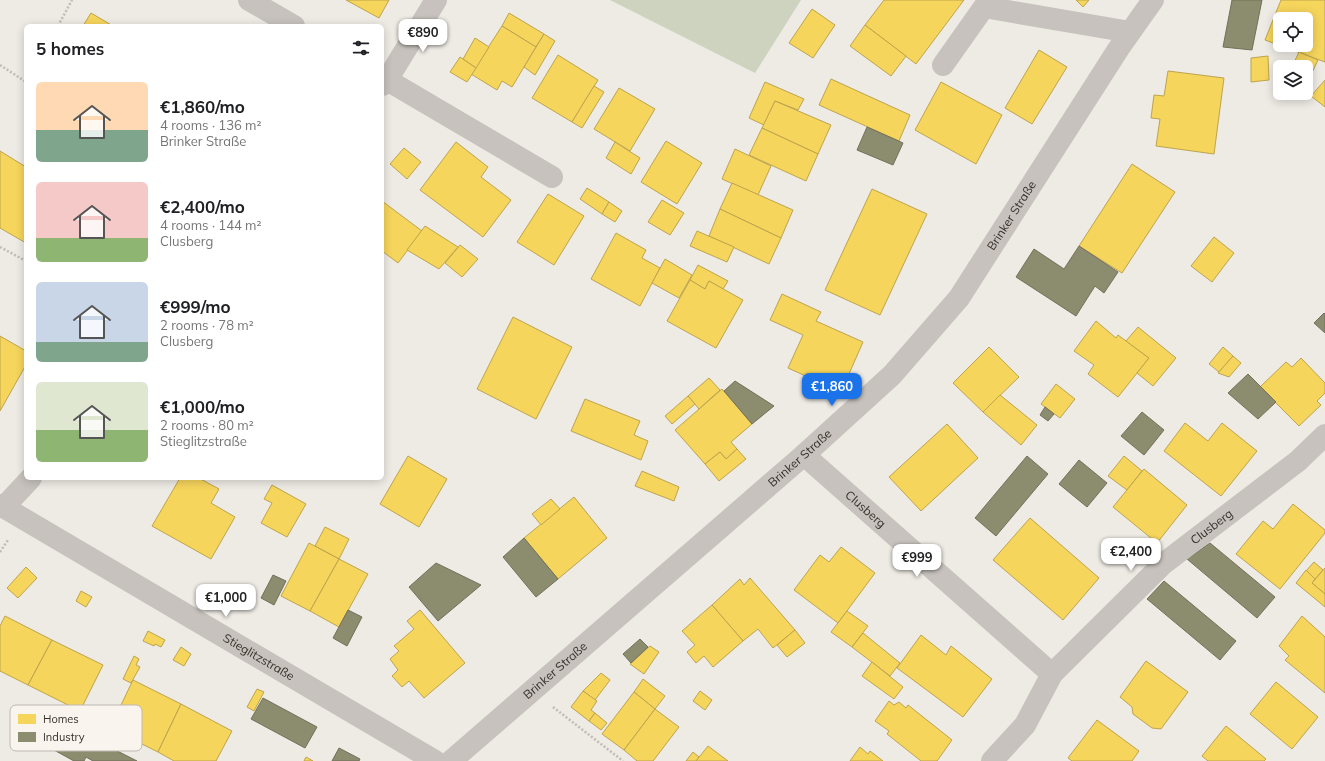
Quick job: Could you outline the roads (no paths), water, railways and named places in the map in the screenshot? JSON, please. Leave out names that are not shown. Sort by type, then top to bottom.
[{"type":"street","points":[[249,0],[291,24]]},
{"type":"street","points":[[436,0],[384,80],[552,177]]},
{"type":"street","name":"Brinker Straße","points":[[451,761],[804,455],[892,375],[959,298],[1130,32],[1153,0]]},
{"type":"street","points":[[943,65],[984,7],[1130,32]]},
{"type":"street","name":"Clusberg","points":[[992,761],[1025,725],[1052,674],[1164,564],[1298,461],[1325,435]]},
{"type":"street","name":"Clusberg","points":[[804,455],[1052,674]]},
{"type":"street","points":[[2,506],[29,480]]},
{"type":"street","name":"Stieglitzstraße","points":[[2,506],[435,761]]}]
